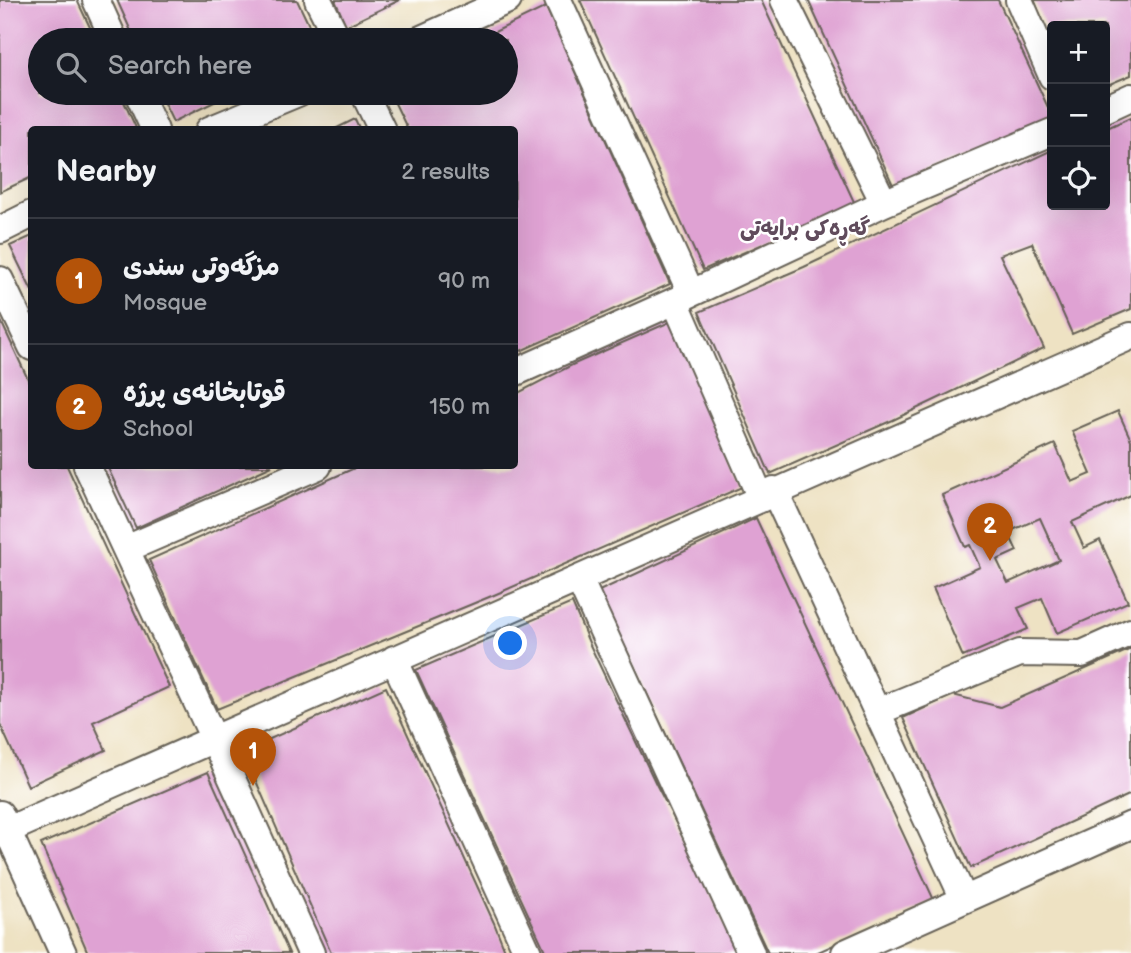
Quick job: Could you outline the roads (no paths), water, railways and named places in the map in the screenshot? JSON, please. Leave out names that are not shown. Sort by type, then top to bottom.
[{"type":"street","points":[[96,0],[109,28]]},
{"type":"street","points":[[318,0],[332,28]]},
{"type":"street","points":[[446,28],[508,0]]},
{"type":"street","points":[[558,0],[767,493],[877,712],[964,899]]},
{"type":"street","points":[[784,0],[884,203]]},
{"type":"street","points":[[1019,0],[1047,64]]},
{"type":"street","points":[[1110,107],[1131,97]]},
{"type":"street","points":[[144,105],[153,126]]},
{"type":"street","points":[[219,126],[269,105]]},
{"type":"street","points":[[370,105],[380,126]]},
{"type":"street","points":[[518,371],[884,203],[1047,134]]},
{"type":"street","points":[[0,230],[28,216]]},
{"type":"street","points":[[0,280],[28,339]]},
{"type":"street","points":[[61,952],[4,822],[215,739],[767,493],[1131,336]]},
{"type":"street","points":[[88,469],[215,739],[311,953]]},
{"type":"street","points":[[126,549],[307,469]]},
{"type":"street","points":[[579,579],[751,953]]},
{"type":"street","points":[[877,712],[1020,653],[1082,654],[1131,632]]},
{"type":"street","points":[[394,659],[528,953]]},
{"type":"street","points":[[845,953],[1131,825]]},
{"type":"place","name":"قوتابخانەی پرژە","points":[[990,561]]},
{"type":"place","name":"مزگەوتی سندی","points":[[253,786]]},
{"type":"district","name":"گەڕەکی برایەتی","points":[[805,228]]}]
